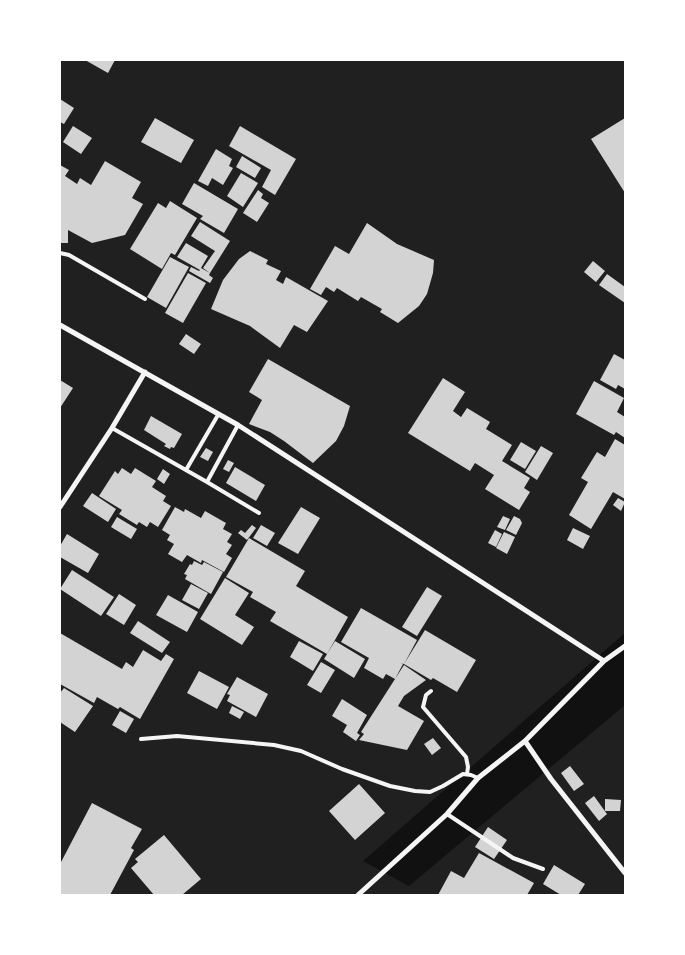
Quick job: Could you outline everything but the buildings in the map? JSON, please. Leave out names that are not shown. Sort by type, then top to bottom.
[{"type":"street","points":[[60,325],[238,425],[604,661]]},
{"type":"street","points":[[60,507],[112,428],[145,372]]},
{"type":"street","points":[[358,895],[447,814],[478,778],[525,741],[604,661],[625,646]]},
{"type":"street","points":[[525,741],[551,779],[625,873]]},
{"type":"lane","points":[[60,253],[69,255],[145,299]]},
{"type":"lane","points":[[186,470],[218,415]]},
{"type":"lane","points":[[207,482],[238,425]]},
{"type":"lane","points":[[112,428],[259,514]]},
{"type":"lane","points":[[431,691],[426,695],[423,707],[466,757],[467,774]]},
{"type":"lane","points":[[141,739],[177,736],[274,745],[301,751],[342,769],[390,786],[416,791],[430,792],[463,774],[478,778]]},
{"type":"lane","points":[[447,814],[513,858],[543,869]]},
{"type":"shaded area","points":[[60,60],[625,60],[625,633],[363,861],[409,886],[625,705],[625,895],[60,895]]}]
